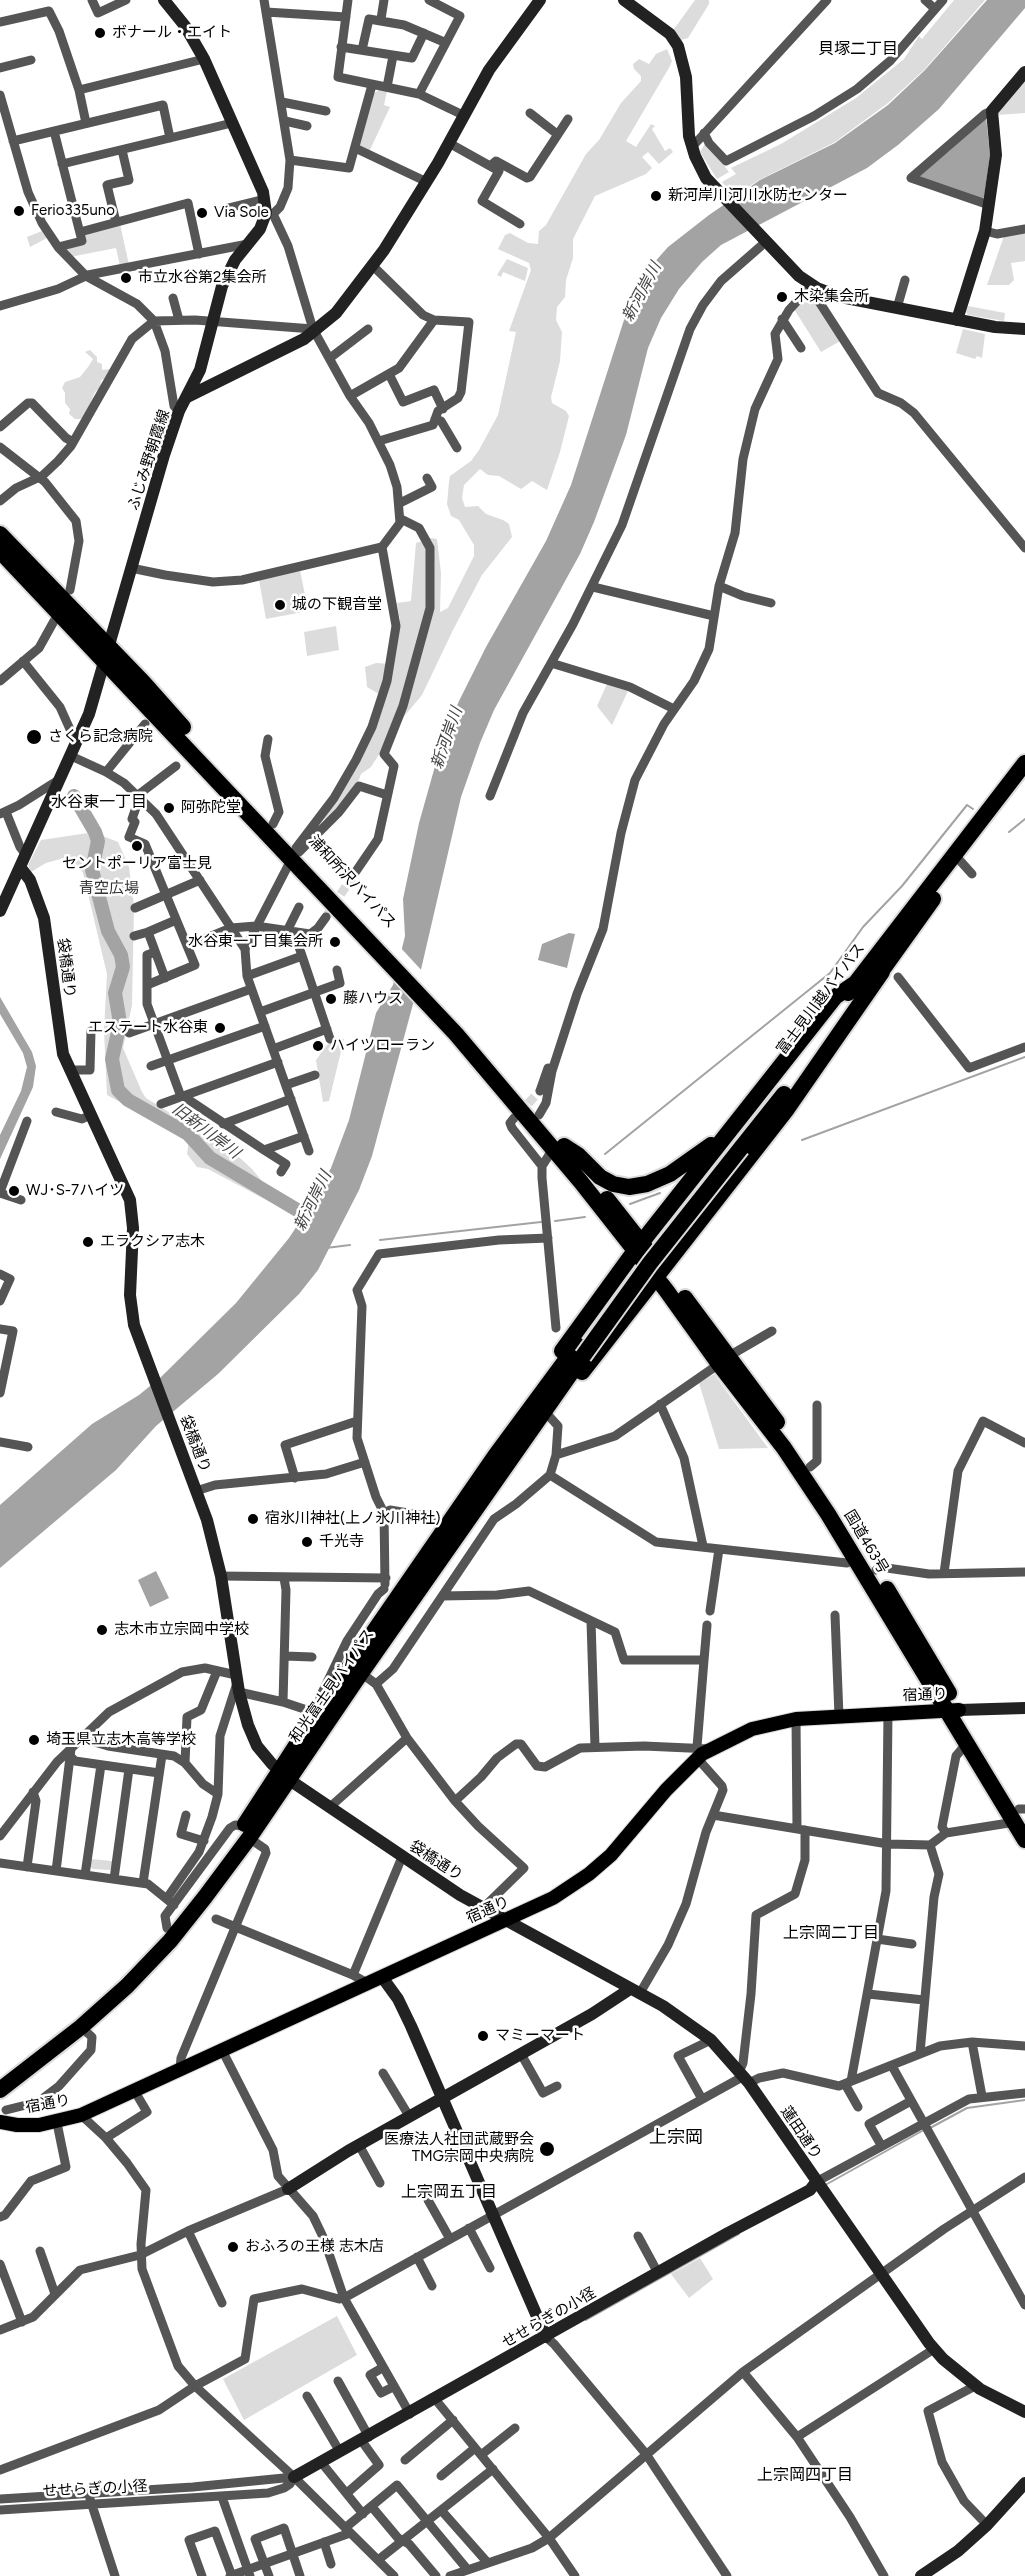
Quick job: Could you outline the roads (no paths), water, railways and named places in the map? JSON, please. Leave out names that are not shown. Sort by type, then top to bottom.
[{"type":"highway","name":"浦和所沢バイパス","points":[[0,534],[106,653],[296,853],[539,1115],[559,1148]]},
{"type":"highway","name":"浦和所沢バイパス","points":[[0,551],[106,653],[273,824],[296,853]]},
{"type":"highway","name":"富士見川越バイパス","points":[[648,1260],[732,1144],[854,984],[963,864],[1025,763]]},
{"type":"highway","name":"富士見川越バイパス","points":[[732,1144],[882,972],[1025,779]]},
{"type":"highway","points":[[411,1581],[451,1508],[488,1452],[648,1260],[781,1117],[882,972]]},
{"type":"highway","name":"浦和所沢バイパス","points":[[432,1000],[483,1064],[559,1148],[648,1260]]},
{"type":"highway","points":[[559,1148],[578,1155],[600,1177],[620,1186],[638,1186],[670,1174],[710,1145],[732,1144]]},
{"type":"highway","points":[[455,1538],[470,1525],[548,1415],[648,1260]]},
{"type":"highway","name":"和光富士見バイパス","points":[[284,1775],[310,1718],[391,1594],[411,1581],[495,1456],[648,1260]]},
{"type":"highway","name":"国道463号","points":[[648,1260],[810,1467],[876,1570],[953,1711],[967,1743],[1021,1815]]},
{"type":"highway","name":"和光富士見バイパス","points":[[0,2090],[81,2027],[127,1986],[163,1948],[284,1775],[361,1673],[455,1538],[580,1350]]},
{"type":"highway","name":"国道463号","points":[[724,1360],[784,1448],[1021,1815],[1025,1840]]},
{"type":"highway","name":"和光富士見バイパス","points":[[0,2077],[107,1991],[167,1928],[246,1832]]},
{"type":"main road","name":"宿通り","points":[[3,2116],[28,2126],[57,2122],[81,2115],[553,1898],[590,1874],[611,1855],[666,1790],[702,1752],[752,1729],[796,1719],[953,1711]]},
{"type":"street","points":[[92,0],[98,13],[126,0]]},
{"type":"street","points":[[131,567],[165,576],[213,582],[242,580],[382,547],[401,519],[395,478],[379,441],[350,396],[314,331],[294,262],[270,214],[204,59],[184,26],[164,0]]},
{"type":"street","points":[[264,0],[290,160],[288,188],[280,207],[270,214]]},
{"type":"street","points":[[348,0],[337,76],[419,94],[463,115]]},
{"type":"street","points":[[381,20],[384,0]]},
{"type":"street","points":[[419,94],[460,15],[429,0]]},
{"type":"street","points":[[187,397],[314,331],[344,304],[373,266],[427,182],[489,70],[540,0]]},
{"type":"street","points":[[624,0],[670,34],[678,46],[686,77],[687,122],[692,147],[702,171],[762,243],[791,269],[814,287],[841,297],[957,320],[1024,330]]},
{"type":"street","points":[[692,147],[827,0]]},
{"type":"street","points":[[925,0],[935,9]]},
{"type":"street","points":[[704,133],[709,143],[726,162],[781,134],[857,89],[899,52],[943,0]]},
{"type":"street","points":[[0,22],[49,11],[59,31],[79,90],[86,123]]},
{"type":"street","points":[[266,12],[346,17]]},
{"type":"street","points":[[362,50],[367,20],[381,20],[424,33],[444,42]]},
{"type":"street","points":[[341,47],[412,58],[424,33]]},
{"type":"street","points":[[387,87],[393,56]]},
{"type":"street","points":[[79,90],[204,59]]},
{"type":"street","points":[[0,68],[31,60]]},
{"type":"street","points":[[989,205],[911,178],[992,111],[1025,72]]},
{"type":"street","points":[[290,160],[349,168],[372,85]]},
{"type":"street","points":[[0,95],[34,207],[58,247],[86,276],[137,304],[154,321],[165,351],[174,406],[179,411]]},
{"type":"street","points":[[282,102],[326,111]]},
{"type":"street","points":[[14,141],[162,105],[170,138]]},
{"type":"street","points":[[957,320],[985,231],[996,155],[992,111]]},
{"type":"street","points":[[530,113],[557,134]]},
{"type":"street","points":[[490,166],[496,161],[526,178],[530,177],[568,119]]},
{"type":"street","points":[[285,121],[307,126]]},
{"type":"street","points":[[62,164],[232,123]]},
{"type":"street","points":[[0,134],[10,131]]},
{"type":"street","points":[[54,131],[82,241],[58,247]]},
{"type":"street","points":[[449,143],[498,171],[482,201],[483,204],[520,224]]},
{"type":"street","points":[[354,148],[427,182]]},
{"type":"street","points":[[116,222],[107,185],[129,180],[122,150]]},
{"type":"street","points":[[224,209],[265,199]]},
{"type":"street","points":[[80,232],[188,203],[199,254]]},
{"type":"street","name":"ふじみ野朝霞線","points":[[0,911],[79,738],[94,697],[164,455],[179,411],[207,348],[225,279],[235,260],[270,214]]},
{"type":"street","points":[[985,231],[997,234],[1025,229]]},
{"type":"street","points":[[490,796],[510,739],[593,587],[630,507],[683,345],[696,316],[722,281],[762,243]]},
{"type":"street","points":[[0,306],[58,289],[86,276],[248,244]]},
{"type":"street","points":[[373,266],[423,315],[434,320],[469,322],[461,392],[452,403],[438,411],[433,425],[379,441]]},
{"type":"street","points":[[897,308],[905,280]]},
{"type":"street","points":[[539,1115],[546,1103],[552,1071],[566,1028],[603,929],[623,823],[635,780],[707,655],[718,586],[735,533],[743,459],[759,398],[778,359],[774,338],[782,319],[792,304],[814,287]]},
{"type":"street","points":[[814,287],[816,297],[878,393],[911,410],[1025,548]]},
{"type":"street","points":[[173,298],[179,320]]},
{"type":"street","points":[[782,319],[801,348]]},
{"type":"street","points":[[350,396],[399,368],[434,320]]},
{"type":"street","points":[[0,501],[16,488],[39,477],[58,461],[73,442],[132,339],[154,321],[213,321],[314,331]]},
{"type":"street","points":[[330,358],[368,329]]},
{"type":"street","points":[[389,374],[403,402],[434,390],[443,409]]},
{"type":"street","points":[[0,427],[28,403],[32,403],[66,438],[73,442]]},
{"type":"street","points":[[435,419],[441,421],[457,448]]},
{"type":"street","points":[[0,447],[39,477],[78,526],[80,541],[70,590]]},
{"type":"street","points":[[400,503],[432,487],[427,477]]},
{"type":"street","points":[[350,880],[378,839],[394,766],[384,753],[403,706],[430,608],[430,548],[419,528],[401,519]]},
{"type":"street","points":[[309,1151],[251,989],[247,976],[245,948],[296,853],[334,798],[372,727],[387,681],[396,626],[382,547]]},
{"type":"street","points":[[718,586],[742,596],[771,603]]},
{"type":"street","points":[[593,587],[714,616]]},
{"type":"street","points":[[0,681],[39,648],[54,621]]},
{"type":"street","points":[[22,661],[60,707],[73,736],[79,738]]},
{"type":"street","points":[[551,663],[630,687],[674,709]]},
{"type":"street","points":[[106,772],[145,724]]},
{"type":"street","points":[[268,739],[265,756],[279,812],[273,824]]},
{"type":"street","points":[[71,756],[106,772],[139,795],[165,824],[245,948]]},
{"type":"street","points":[[147,986],[195,965],[145,844],[129,837],[135,822],[132,819],[139,795],[176,766]]},
{"type":"street","points":[[26,855],[3,813],[60,779]]},
{"type":"street","points":[[296,853],[339,812],[359,786],[387,795]]},
{"type":"street","name":"袋橋通り","points":[[20,867],[30,880],[44,918],[61,1042],[69,1070],[130,1200],[133,1228],[131,1311],[146,1358],[207,1520],[221,1576],[237,1683],[248,1725],[257,1746],[284,1775],[402,1857],[483,1908],[507,1920]]},
{"type":"street","points":[[135,908],[200,880]]},
{"type":"street","points":[[299,907],[291,932],[302,956],[330,1039]]},
{"type":"street","points":[[187,945],[231,928],[256,926],[291,932],[315,933],[326,917]]},
{"type":"street","points":[[134,936],[176,920]]},
{"type":"street","points":[[148,932],[165,978]]},
{"type":"street","points":[[155,952],[147,956],[147,1004],[181,1097],[286,1164],[281,1172]]},
{"type":"street","points":[[247,976],[302,956]]},
{"type":"street","points":[[260,1012],[340,983],[337,970]]},
{"type":"street","points":[[898,977],[969,1068],[1025,1047]]},
{"type":"street","points":[[129,1033],[251,989]]},
{"type":"street","points":[[152,1066],[265,1026]]},
{"type":"street","points":[[540,1091],[558,1037],[566,1028]]},
{"type":"street","points":[[273,1049],[327,1029]]},
{"type":"street","points":[[69,1070],[90,1070],[91,1030]]},
{"type":"street","points":[[161,1104],[278,1062]]},
{"type":"street","points":[[286,1085],[315,1075]]},
{"type":"street","points":[[223,1124],[291,1099]]},
{"type":"street","points":[[57,1113],[82,1119],[91,1115]]},
{"type":"street","points":[[514,1118],[510,1123],[512,1128],[542,1166],[556,1328]]},
{"type":"street","points":[[21,1200],[0,1193],[27,1121]]},
{"type":"street","points":[[264,1150],[304,1136]]},
{"type":"street","points":[[542,1166],[559,1148]]},
{"type":"street","points":[[391,1594],[386,1578],[384,1513],[376,1497],[357,1438],[362,1306],[357,1290],[379,1254],[499,1240],[548,1238]]},
{"type":"street","points":[[0,1274],[10,1279],[0,1301]]},
{"type":"street","points":[[0,1329],[13,1331],[1,1388]]},
{"type":"street","points":[[556,1455],[615,1436],[724,1360],[772,1331]]},
{"type":"street","points":[[660,1404],[684,1458],[703,1546]]},
{"type":"street","points":[[810,1467],[817,1461],[817,1406]]},
{"type":"street","points":[[376,1684],[393,1669],[494,1519],[550,1475],[556,1455],[558,1426],[548,1415]]},
{"type":"street","points":[[295,1478],[285,1445],[357,1421]]},
{"type":"street","points":[[944,1573],[958,1471],[983,1421],[1025,1443]]},
{"type":"street","points":[[0,1442],[28,1447]]},
{"type":"street","points":[[196,1491],[215,1485],[326,1474],[365,1462]]},
{"type":"street","points":[[550,1475],[656,1542],[847,1563],[855,1558]]},
{"type":"street","points":[[384,1513],[390,1510],[432,1517]]},
{"type":"street","points":[[711,1611],[719,1549]]},
{"type":"street","points":[[876,1570],[880,1567],[922,1573],[1025,1572]]},
{"type":"street","points":[[221,1576],[386,1578]]},
{"type":"street","points":[[283,1702],[286,1590],[284,1578]]},
{"type":"street","points":[[442,1596],[497,1595],[529,1591],[615,1632],[624,1660],[704,1660]]},
{"type":"street","points":[[836,1615],[839,1716]]},
{"type":"street","points":[[591,1621],[595,1747]]},
{"type":"street","points":[[0,2330],[33,2317],[81,2270],[140,2255],[188,2231],[288,2189],[409,2116],[635,1991],[668,1945],[686,1904],[706,1832],[723,1790],[702,1752],[707,1625]]},
{"type":"street","points":[[285,1656],[312,1657]]},
{"type":"street","points":[[56,1871],[72,1753],[81,1738],[109,1712],[182,1672],[205,1668],[217,1671],[237,1683],[283,1702],[310,1718]]},
{"type":"street","points":[[185,1763],[187,1717],[201,1710],[217,1671]]},
{"type":"street","points":[[361,1673],[376,1684],[407,1738],[456,1801],[478,1827],[524,1868],[483,1908]]},
{"type":"street","points":[[167,1928],[165,1918],[170,1902],[204,1841],[218,1794],[220,1736],[237,1683]]},
{"type":"street","points":[[953,1711],[1025,1708]]},
{"type":"street","points":[[858,2107],[848,2083],[868,1994],[886,1892],[888,1713]]},
{"type":"street","points":[[744,2076],[743,2063],[751,1994],[756,1915],[795,1894],[805,1860],[801,1830],[796,1719]]},
{"type":"street","points":[[81,1738],[108,1746],[174,1756],[185,1763],[203,1784],[218,1794]]},
{"type":"street","points":[[330,1807],[407,1738]]},
{"type":"street","points":[[946,1833],[942,1827],[956,1756],[967,1743]]},
{"type":"street","points":[[456,1801],[497,1758],[516,1744],[521,1744],[537,1766],[545,1767],[580,1748],[702,1752]]},
{"type":"street","points":[[72,1753],[75,1761],[159,1773]]},
{"type":"street","points":[[0,1836],[57,1762],[72,1753]]},
{"type":"street","points":[[143,1883],[162,1755]]},
{"type":"street","points":[[85,1875],[101,1765]]},
{"type":"street","points":[[114,1879],[129,1769]]},
{"type":"street","points":[[27,1867],[36,1801],[33,1792]]},
{"type":"street","points":[[186,1815],[181,1834],[204,1841]]},
{"type":"street","points":[[713,1815],[888,1844],[930,1845],[946,1833],[1021,1815]]},
{"type":"street","points":[[170,1902],[230,1828],[235,1825],[265,1849],[266,1853],[182,2058],[180,2069]]},
{"type":"street","points":[[920,2053],[934,1897],[939,1874],[930,1845]]},
{"type":"street","points":[[354,1971],[402,1857]]},
{"type":"street","points":[[0,1863],[143,1883],[153,1886],[170,1902]]},
{"type":"street","points":[[216,1919],[236,1924],[373,1980],[402,2008],[489,2217],[546,2337],[646,2454],[727,2576]]},
{"type":"street","name":"蓮田通り","points":[[507,1920],[676,2014],[711,2040],[744,2076],[881,2276],[934,2349],[975,2386],[1025,2412]]},
{"type":"street","points":[[877,1940],[912,1944]]},
{"type":"street","points":[[868,1994],[924,2000]]},
{"type":"street","points":[[3,2116],[38,2102],[59,2086],[91,2050],[92,2037],[81,2027]]},
{"type":"street","points":[[702,2099],[678,2056],[711,2040]]},
{"type":"street","points":[[972,2042],[982,2096]]},
{"type":"street","points":[[0,2470],[152,2414],[195,2386],[245,2359],[254,2299],[302,2289],[339,2299],[344,2298],[744,2076],[759,2078],[783,2073],[826,2084],[848,2083],[940,2046],[972,2042],[1025,2046]]},
{"type":"street","points":[[222,2050],[273,2150],[278,2176],[313,2216],[324,2239],[344,2298],[410,2414]]},
{"type":"street","points":[[521,2054],[543,2093],[557,2086]]},
{"type":"street","points":[[892,2066],[1025,2305]]},
{"type":"street","points":[[383,2073],[409,2116]]},
{"type":"street","points":[[106,2138],[147,2112],[134,2090]]},
{"type":"street","points":[[816,2182],[969,2099],[1025,2093]]},
{"type":"street","points":[[881,2145],[869,2124],[911,2101]]},
{"type":"street","points":[[81,2115],[106,2138],[146,2190],[140,2255],[146,2284],[174,2359],[195,2386],[294,2477],[392,2575]]},
{"type":"street","points":[[0,2217],[5,2215],[31,2181],[66,2168],[57,2122]]},
{"type":"street","points":[[359,2145],[381,2183]]},
{"type":"street","points":[[450,2576],[532,2548],[549,2538],[743,2372],[1025,2176]]},
{"type":"street","name":"せせらぎの小径","points":[[0,2510],[294,2477],[410,2414],[438,2402],[658,2273],[810,2190],[816,2182]]},
{"type":"street","points":[[428,2200],[450,2239]]},
{"type":"street","points":[[469,2228],[490,2268]]},
{"type":"street","points":[[188,2231],[222,2303]]},
{"type":"street","points":[[638,2236],[658,2273]]},
{"type":"street","points":[[32,2264],[41,2255],[55,2294]]},
{"type":"street","points":[[417,2257],[432,2286]]},
{"type":"street","points":[[0,2264],[22,2322]]},
{"type":"street","points":[[797,2437],[934,2349]]},
{"type":"street","points":[[382,2368],[370,2375],[381,2393],[393,2387]]},
{"type":"street","points":[[743,2372],[797,2437],[850,2517],[884,2576]]},
{"type":"street","points":[[338,2381],[379,2465],[347,2493]]},
{"type":"street","points":[[975,2386],[928,2411],[942,2462],[964,2501],[987,2525]]},
{"type":"street","points":[[306,2396],[339,2452]]},
{"type":"street","points":[[438,2402],[549,2538],[574,2576]]},
{"type":"street","points":[[405,2460],[453,2420]]},
{"type":"street","points":[[441,2476],[515,2428]]},
{"type":"street","points":[[321,2462],[363,2514]]},
{"type":"street","points":[[378,2560],[493,2469]]},
{"type":"street","name":"せせらぎの小径","points":[[0,2499],[222,2497],[276,2492],[290,2484],[294,2477]]},
{"type":"street","points":[[921,2576],[958,2551],[987,2525],[1025,2482]]},
{"type":"street","points":[[202,2576],[189,2540],[215,2531],[231,2576],[249,2573],[264,2564],[324,2542],[348,2530],[397,2485],[467,2569]]},
{"type":"street","points":[[193,2487],[193,2499]]},
{"type":"street","points":[[222,2497],[249,2573]]},
{"type":"street","points":[[90,2499],[115,2576]]},
{"type":"street","points":[[372,2507],[398,2538],[409,2544],[436,2576]]},
{"type":"street","points":[[441,2510],[487,2562]]},
{"type":"street","points":[[269,2576],[255,2539],[284,2528],[300,2576]]},
{"type":"street","points":[[324,2542],[331,2564]]},
{"type":"water","name":"新河岸川","points":[[987,0],[1025,0],[1025,8],[939,109],[898,145],[867,168],[721,245],[702,262],[679,289],[661,318],[648,348],[626,435],[594,522],[580,554],[494,710],[480,743],[461,797],[413,1004],[372,1156],[359,1190],[318,1270],[299,1294],[218,1374],[156,1426],[116,1470],[0,1568],[0,1505],[92,1424],[139,1395],[161,1377],[236,1303],[289,1238],[331,1168],[349,1120],[376,1013],[393,985],[405,936],[403,899],[419,823],[441,745],[459,701],[486,647],[546,541],[571,485],[624,320],[652,265],[668,247],[760,180],[835,143],[888,105],[925,70]]},
{"type":"water","points":[[986,117],[990,155],[984,197],[981,200],[918,179],[918,175]]},
{"type":"water","points":[[569,933],[575,934],[567,968],[538,960],[542,944]]},
{"type":"water","points":[[0,997],[32,1052],[36,1066],[33,1087],[0,1159],[0,1135],[21,1091],[27,1067],[23,1053],[0,1014]]},
{"type":"water","points":[[156,1571],[169,1598],[150,1607],[138,1580]]},
{"type":"waterway","name":"旧新川岸川","points":[[74,796],[98,841],[92,870],[108,931],[121,955],[123,967],[115,993],[120,1023],[112,1059],[118,1090],[128,1100],[188,1134],[210,1158],[319,1223]]},
{"type":"waterway","points":[[605,1154],[830,973],[863,927],[902,886],[967,805],[973,809]]},
{"type":"waterway","points":[[1009,832],[1025,819]]},
{"type":"waterway","points":[[802,1140],[1025,1057]]},
{"type":"waterway","points":[[630,1204],[660,1193]]},
{"type":"waterway","points":[[555,1221],[585,1217]]},
{"type":"waterway","points":[[380,1240],[541,1222]]},
{"type":"waterway","points":[[326,1248],[350,1245]]},
{"type":"waterway","points":[[930,2128],[967,2108],[1025,2100]]},
{"type":"waterway","points":[[827,2184],[922,2131]]},
{"type":"waterway","points":[[586,2320],[739,2234]]},
{"type":"tunnel","points":[[326,917],[350,880]]},
{"type":"tunnel","points":[[519,1113],[540,1091]]},
{"type":"place","name":"ボナール・エイト","points":[[100,33]]},
{"type":"place","name":"新河岸川河川水防センター","points":[[656,196]]},
{"type":"place","name":"Ferio335uno","points":[[19,211]]},
{"type":"place","name":"Via Sole","points":[[202,213]]},
{"type":"place","name":"市立水谷第2集会所","points":[[126,278]]},
{"type":"place","name":"木染集会所","points":[[782,297]]},
{"type":"place","name":"城の下観音堂","points":[[280,605]]},
{"type":"place","name":"さくら記念病院","points":[[34,737]]},
{"type":"place","name":"阿弥陀堂","points":[[169,808]]},
{"type":"place","name":"セントポーリア富士見","points":[[137,846]]},
{"type":"place","name":"水谷東一丁目集会所","points":[[335,942]]},
{"type":"place","name":"藤ハウス","points":[[331,999]]},
{"type":"place","name":"エステート水谷東","points":[[220,1028]]},
{"type":"place","name":"ハイツローラン","points":[[318,1046]]},
{"type":"place","name":"WJ･S-7ハイツ","points":[[14,1191]]},
{"type":"place","name":"エラクシア志木","points":[[88,1242]]},
{"type":"place","name":"宿氷川神社(上ノ氷川神社)","points":[[253,1519]]},
{"type":"place","name":"千光寺","points":[[307,1542]]},
{"type":"place","name":"志木市立宗岡中学校","points":[[102,1630]]},
{"type":"place","name":"埼玉県立志木高等学校","points":[[34,1740]]},
{"type":"place","name":"マミーマート","points":[[483,2036]]},
{"type":"place","name":"医療法人社団武蔵野会 TMG宗岡中央病院","points":[[547,2149]]},
{"type":"place","name":"おふろの王様 志木店","points":[[233,2247]]},
{"type":"district","name":"貝塚二丁目","points":[[858,49]]},
{"type":"district","name":"水谷東一丁目","points":[[99,802]]},
{"type":"district","name":"上宗岡二丁目","points":[[831,1933]]},
{"type":"district","name":"上宗岡","points":[[676,2138]]},
{"type":"district","name":"上宗岡五丁目","points":[[449,2192]]},
{"type":"district","name":"上宗岡四丁目","points":[[805,2475]]},
{"type":"park label","name":"青空広場","points":[[109,889]]}]
